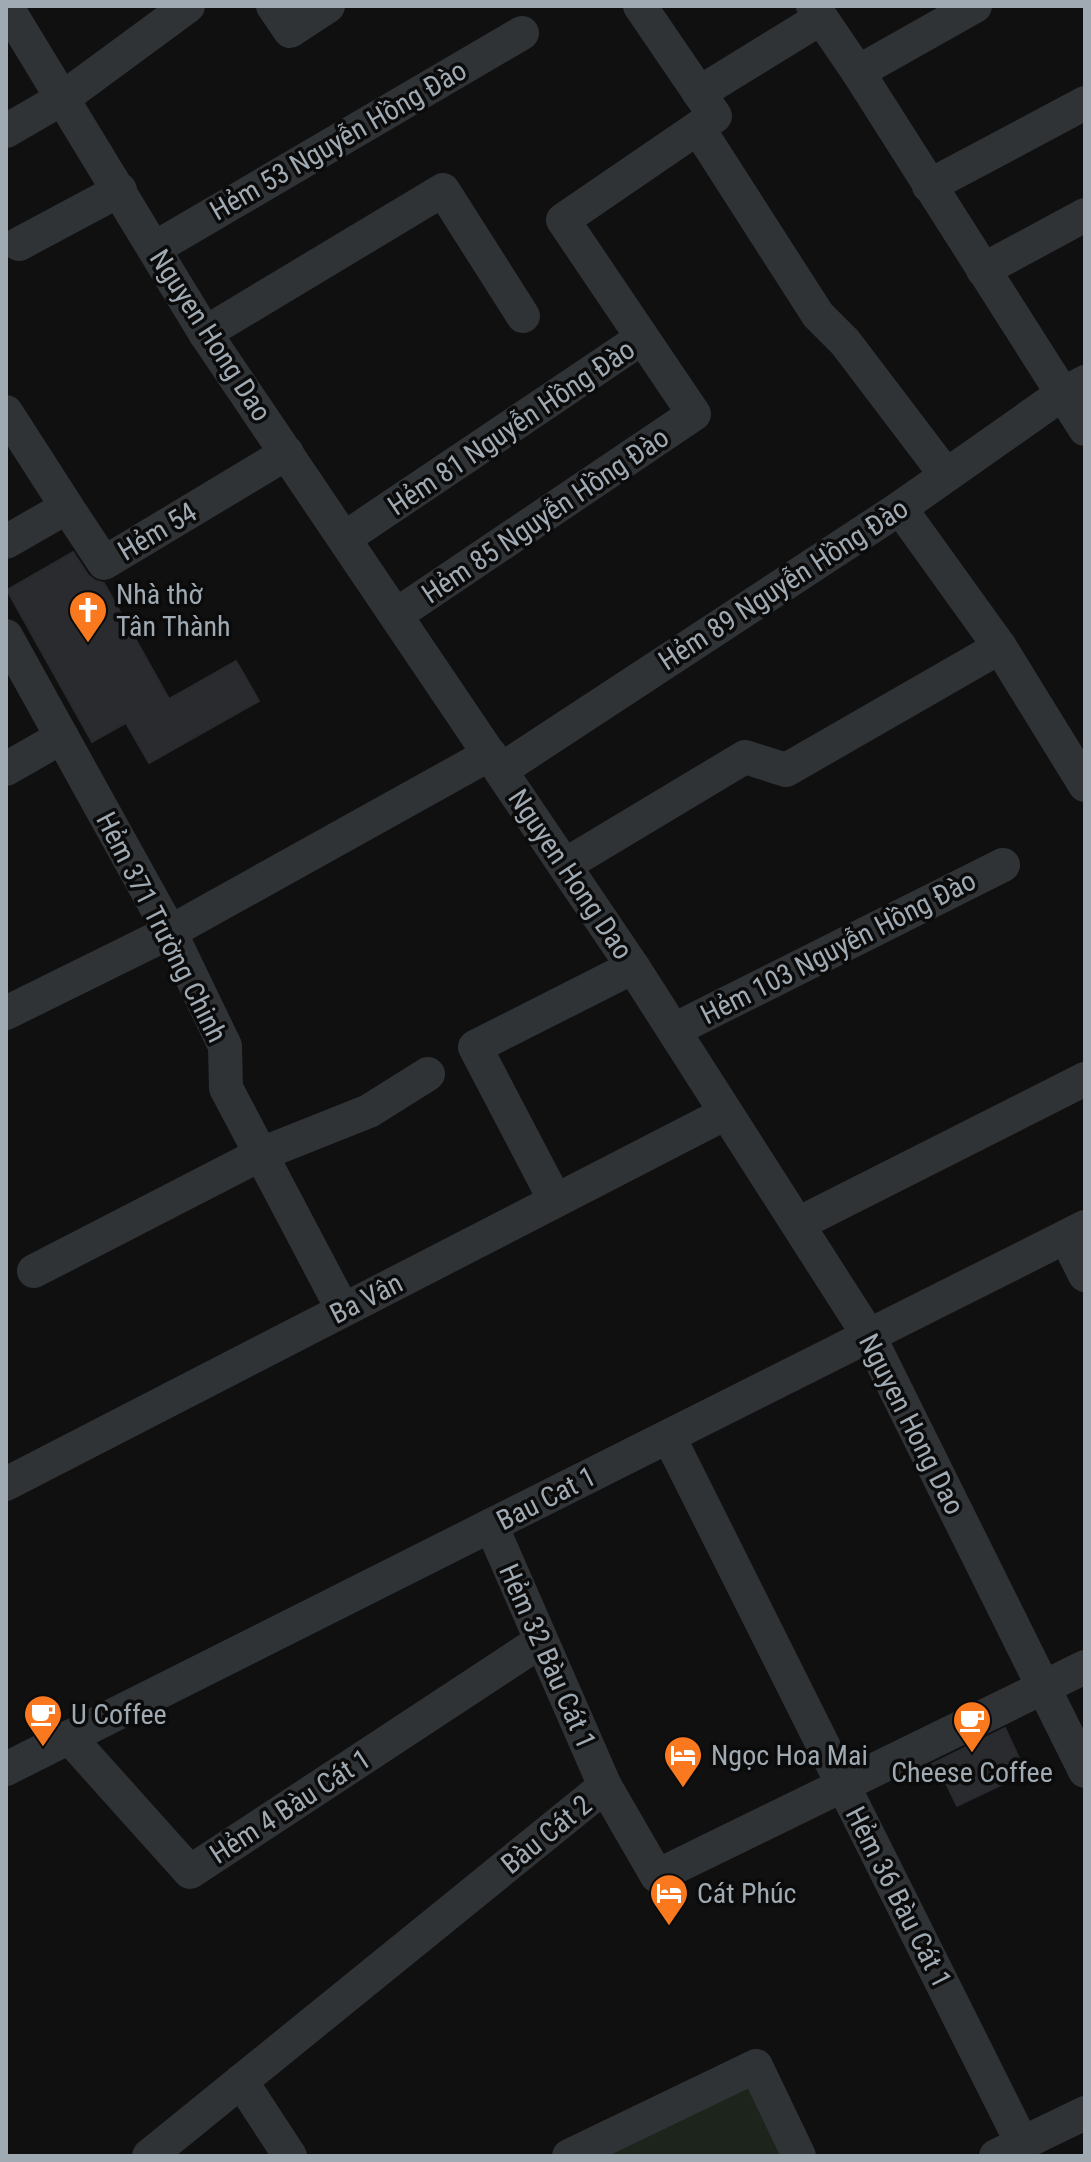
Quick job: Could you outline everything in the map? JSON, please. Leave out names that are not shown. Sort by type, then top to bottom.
[{"type":"street","name":"Nguyen Hong Dao","points":[[6,6],[205,333],[633,967],[869,1336],[1085,1771]]},
{"type":"street","points":[[6,131],[63,98],[188,6]]},
{"type":"street","points":[[273,6],[290,31],[328,6]]},
{"type":"street","points":[[640,6],[715,116],[563,220],[642,338]]},
{"type":"street","points":[[858,72],[974,6]]},
{"type":"street","points":[[699,93],[817,12],[983,270],[1073,388],[1085,429]]},
{"type":"street","name":"Hẻm 53 Nguyễn Hồng Đào","points":[[155,248],[522,33]]},
{"type":"street","points":[[929,186],[1085,103]]},
{"type":"street","points":[[698,128],[818,315],[845,342],[946,475]]},
{"type":"street","points":[[19,244],[120,190]]},
{"type":"street","points":[[205,333],[443,190],[523,316]]},
{"type":"street","points":[[983,270],[1085,215]]},
{"type":"street","name":"Hẻm 81 Nguyễn Hồng Đào","points":[[345,538],[642,338],[694,414]]},
{"type":"street","name":"Hẻm 89 Nguyễn Hồng Đào","points":[[6,1013],[170,932],[496,762],[900,508],[1073,388]]},
{"type":"street","points":[[6,412],[67,507],[6,542]]},
{"type":"street","name":"Hẻm 85 Nguyễn Hồng Đào","points":[[396,615],[694,414]]},
{"type":"street","name":"Hẻm 54","points":[[67,507],[104,563],[287,453]]},
{"type":"street","points":[[900,508],[1000,647],[1085,785]]},
{"type":"street","name":"Hẻm 371 Trường Chinh","points":[[6,636],[170,932],[225,1046],[226,1088],[343,1310]]},
{"type":"street","points":[[565,865],[745,757],[786,770],[1000,647]]},
{"type":"street","points":[[6,769],[62,737]]},
{"type":"street","name":"Hẻm 103 Nguyễn Hồng Đào","points":[[674,1030],[1003,865]]},
{"type":"street","points":[[555,1200],[475,1047],[633,967]]},
{"type":"street","points":[[34,1271],[261,1154],[369,1111],[428,1074]]},
{"type":"street","points":[[798,1224],[1085,1079]]},
{"type":"street","name":"Ba Vân","points":[[6,1484],[726,1113]]},
{"type":"street","points":[[1076,1232],[1085,1275]]},
{"type":"street","name":"Bau Cat 1","points":[[6,1769],[1076,1232]]},
{"type":"street","name":"Hẻm 36 Bàu Cát 1","points":[[669,1437],[843,1785],[1009,2150]]},
{"type":"street","name":"Hẻm 32 Bàu Cát 1","points":[[491,1525],[605,1786]]},
{"type":"street","name":"Hẻm 4 Bàu Cát 1","points":[[69,1737],[190,1872],[541,1641]]},
{"type":"street","name":"Bàu Cát 2","points":[[149,2156],[605,1786],[657,1876],[1085,1667]]},
{"type":"street","points":[[569,2156],[756,2066],[799,2156]]},
{"type":"street","points":[[241,2081],[290,2156]]},
{"type":"street","points":[[1009,2150],[1085,2113]]},
{"type":"shaded area","points":[[754,2079],[791,2156],[595,2156]]},
{"type":"building","name":"Nhà thờ Tân Thành","points":[[73,552],[88,575],[104,583],[169,699],[236,661],[259,701],[149,763],[126,723],[92,742],[7,590]]},
{"type":"building","points":[[1005,1728],[1026,1773],[957,1806],[932,1764]]},
{"type":"place","name":"Nhà thờ Tân Thành","points":[[88,644]]},
{"type":"place","name":"U Coffee","points":[[43,1748]]},
{"type":"place","name":"Cheese Coffee","points":[[972,1754]]},
{"type":"place","name":"Ngọc Hoa Mai","points":[[683,1789]]},
{"type":"place","name":"Cát Phúc","points":[[669,1927]]}]
